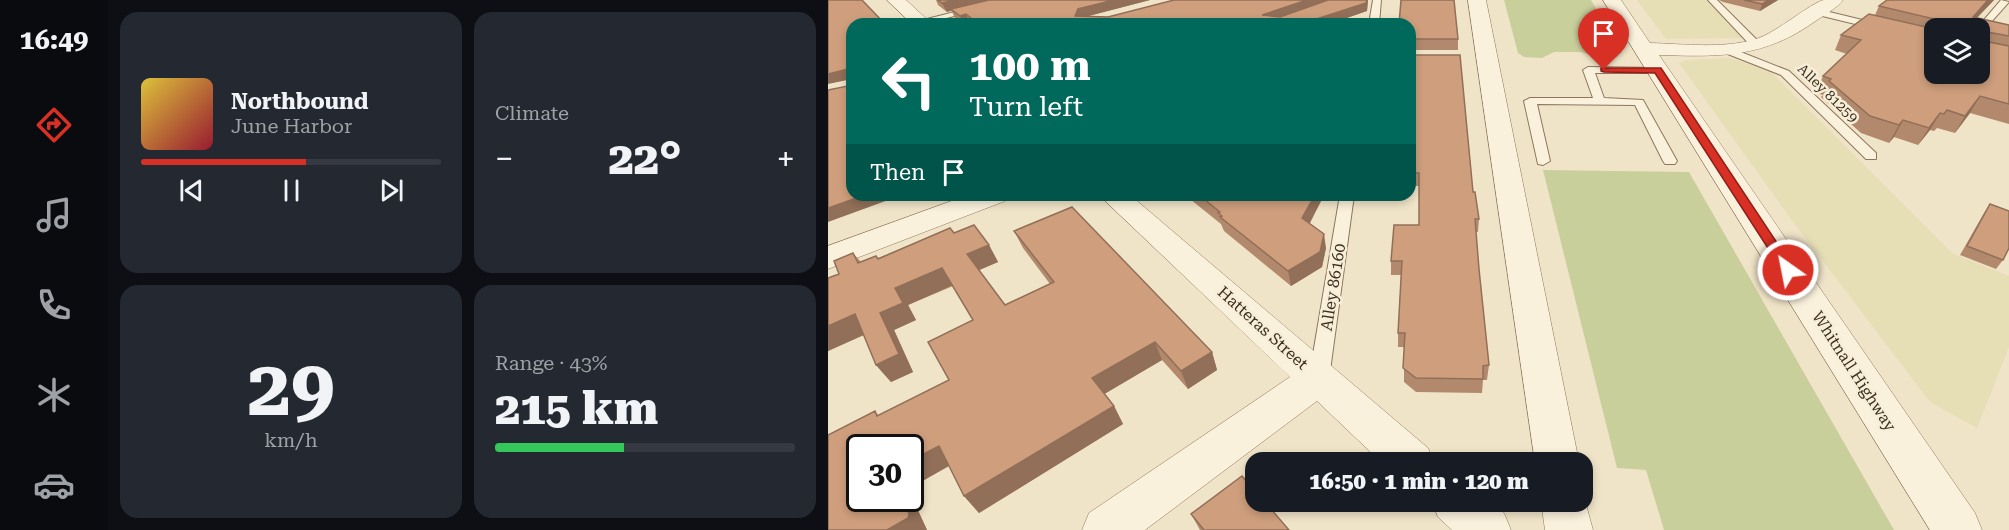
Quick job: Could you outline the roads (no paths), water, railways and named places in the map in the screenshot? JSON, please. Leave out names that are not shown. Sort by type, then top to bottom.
[{"type":"street","points":[[896,0],[916,18]]},
{"type":"street","points":[[1477,0],[1474,58],[1555,452]]},
{"type":"street","name":"Whitnall Highway","points":[[1612,0],[1958,530]]},
{"type":"street","points":[[1651,59],[1756,45],[1779,37],[1834,0]]},
{"type":"street","points":[[828,258],[979,201]]},
{"type":"street","name":"Hatteras Street","points":[[1120,201],[1401,452]]},
{"type":"street","points":[[1126,524],[1319,378]]},
{"type":"street","points":[[1467,512],[1487,530]]},
{"type":"street","points":[[1566,512],[1569,530]]},
{"type":"lane","points":[[942,18],[1013,0]]},
{"type":"lane","points":[[1375,18],[1377,0]]},
{"type":"lane","points":[[1712,0],[1756,45]]},
{"type":"lane","points":[[1990,18],[2006,0]]},
{"type":"lane","points":[[1817,12],[1892,30]]},
{"type":"lane","name":"Alley 81259","points":[[1724,49],[1785,73],[1871,156]]},
{"type":"lane","points":[[1600,101],[1588,70],[1651,59]]},
{"type":"lane","points":[[1543,161],[1530,101],[1639,102],[1670,161]]},
{"type":"lane","name":"Alley 86160","points":[[1319,378],[1346,201]]}]
